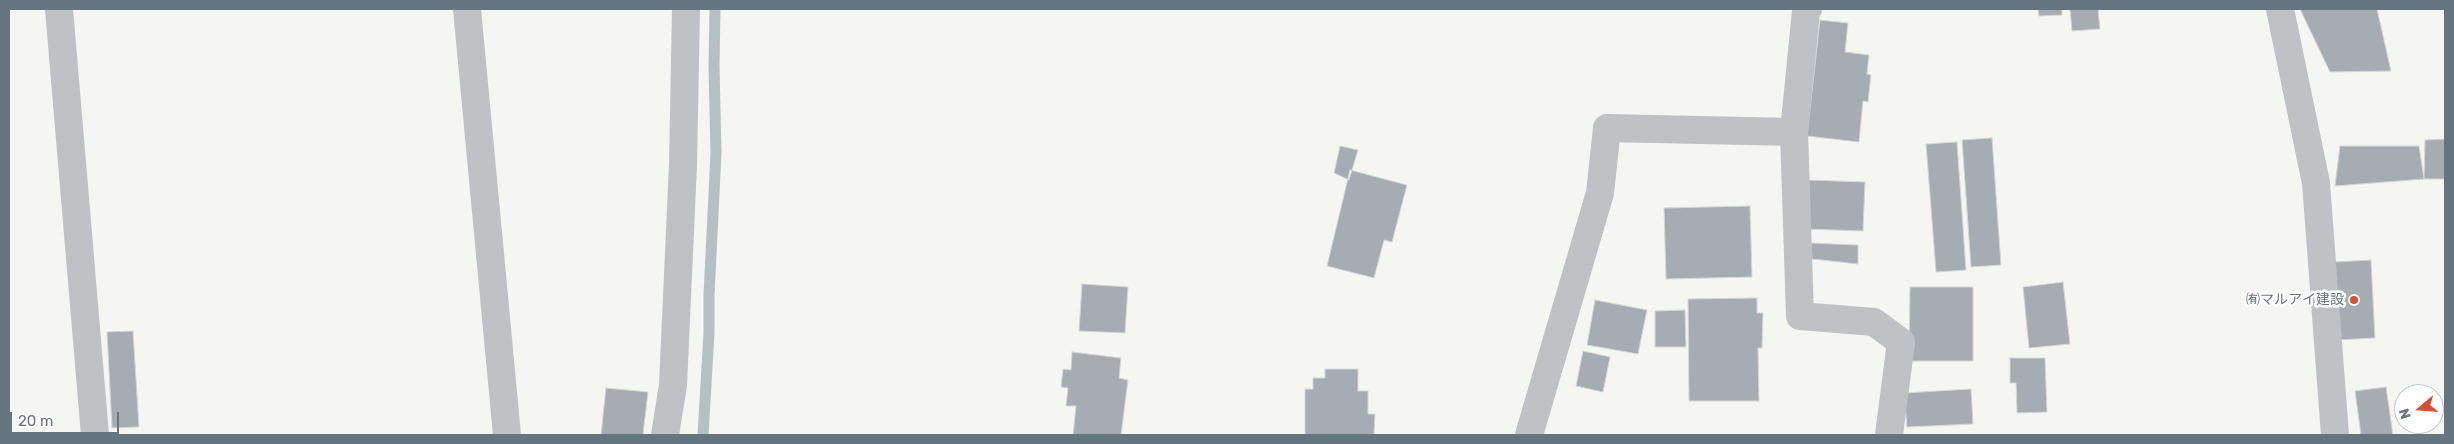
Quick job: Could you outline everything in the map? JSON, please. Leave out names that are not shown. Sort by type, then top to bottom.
[{"type":"street","points":[[59,9],[95,435]]},
{"type":"street","points":[[467,9],[506,435]]},
{"type":"street","points":[[665,435],[674,375],[684,165],[686,9]]},
{"type":"street","points":[[1808,9],[1806,11],[1794,132],[1800,316],[1874,322],[1901,342],[1889,435]]},
{"type":"street","points":[[2280,9],[2316,183],[2335,435]]},
{"type":"street","points":[[1529,435],[1600,193],[1607,128],[1794,132]]},
{"type":"building","points":[[2038,9],[2062,9],[2062,15],[2039,16]]},
{"type":"building","points":[[2070,9],[2098,9],[2100,29],[2072,31]]},
{"type":"building","points":[[2300,9],[2377,9],[2391,71],[2330,72]]},
{"type":"building","points":[[1820,20],[1848,23],[1845,52],[1869,55],[1867,74],[1871,75],[1868,102],[1863,101],[1859,142],[1807,136]]},
{"type":"building","points":[[1992,138],[2001,265],[1971,267],[1962,140]]},
{"type":"building","points":[[2445,139],[2445,179],[2424,179],[2425,140]]},
{"type":"building","points":[[1957,142],[1966,270],[1936,272],[1926,144]]},
{"type":"building","points":[[1340,146],[1358,150],[1349,180],[1334,173]]},
{"type":"building","points":[[2340,146],[2419,146],[2424,179],[2335,186]]},
{"type":"building","points":[[1350,170],[1407,185],[1392,242],[1384,240],[1374,278],[1327,266]]},
{"type":"building","points":[[1807,180],[1865,182],[1863,231],[1805,229]]},
{"type":"building","points":[[1750,206],[1752,277],[1666,279],[1664,208]]},
{"type":"building","points":[[1811,243],[1858,245],[1858,264],[1812,259]]},
{"type":"building","name":"㈲マルアイ建設","points":[[2371,260],[2375,338],[2338,340],[2334,262]]},
{"type":"building","points":[[2063,282],[2070,344],[2029,348],[2023,287]]},
{"type":"building","points":[[1082,284],[1128,287],[1125,333],[1079,331]]},
{"type":"building","points":[[1910,287],[1973,287],[1973,361],[1909,361]]},
{"type":"building","points":[[1757,298],[1757,313],[1763,313],[1762,348],[1758,348],[1759,401],[1689,401],[1688,299]]},
{"type":"building","points":[[1595,300],[1647,310],[1638,354],[1587,345]]},
{"type":"building","points":[[1685,310],[1686,347],[1655,347],[1655,311]]},
{"type":"building","points":[[133,331],[139,427],[112,428],[107,332]]},
{"type":"building","points":[[1583,351],[1610,357],[1603,392],[1576,386]]},
{"type":"building","points":[[1072,352],[1121,358],[1119,378],[1128,380],[1121,435],[1073,435],[1076,406],[1066,406],[1068,388],[1061,387],[1063,369],[1071,370]]},
{"type":"building","points":[[2010,358],[2045,358],[2047,412],[2017,413],[2016,383],[2010,383]]},
{"type":"building","points":[[1325,369],[1358,369],[1358,391],[1368,391],[1368,414],[1375,414],[1374,435],[1305,435],[1305,389],[1313,389],[1313,378],[1325,378]]},
{"type":"building","points":[[2386,387],[2393,435],[2361,435],[2355,391]]},
{"type":"building","points":[[606,388],[648,392],[643,435],[601,435]]},
{"type":"building","points":[[1971,389],[1973,424],[1907,427],[1904,393]]},
{"type":"waterway","points":[[703,435],[716,153],[715,9]]},
{"type":"place","name":"㈲マルアイ建設","points":[[2354,300]]}]
